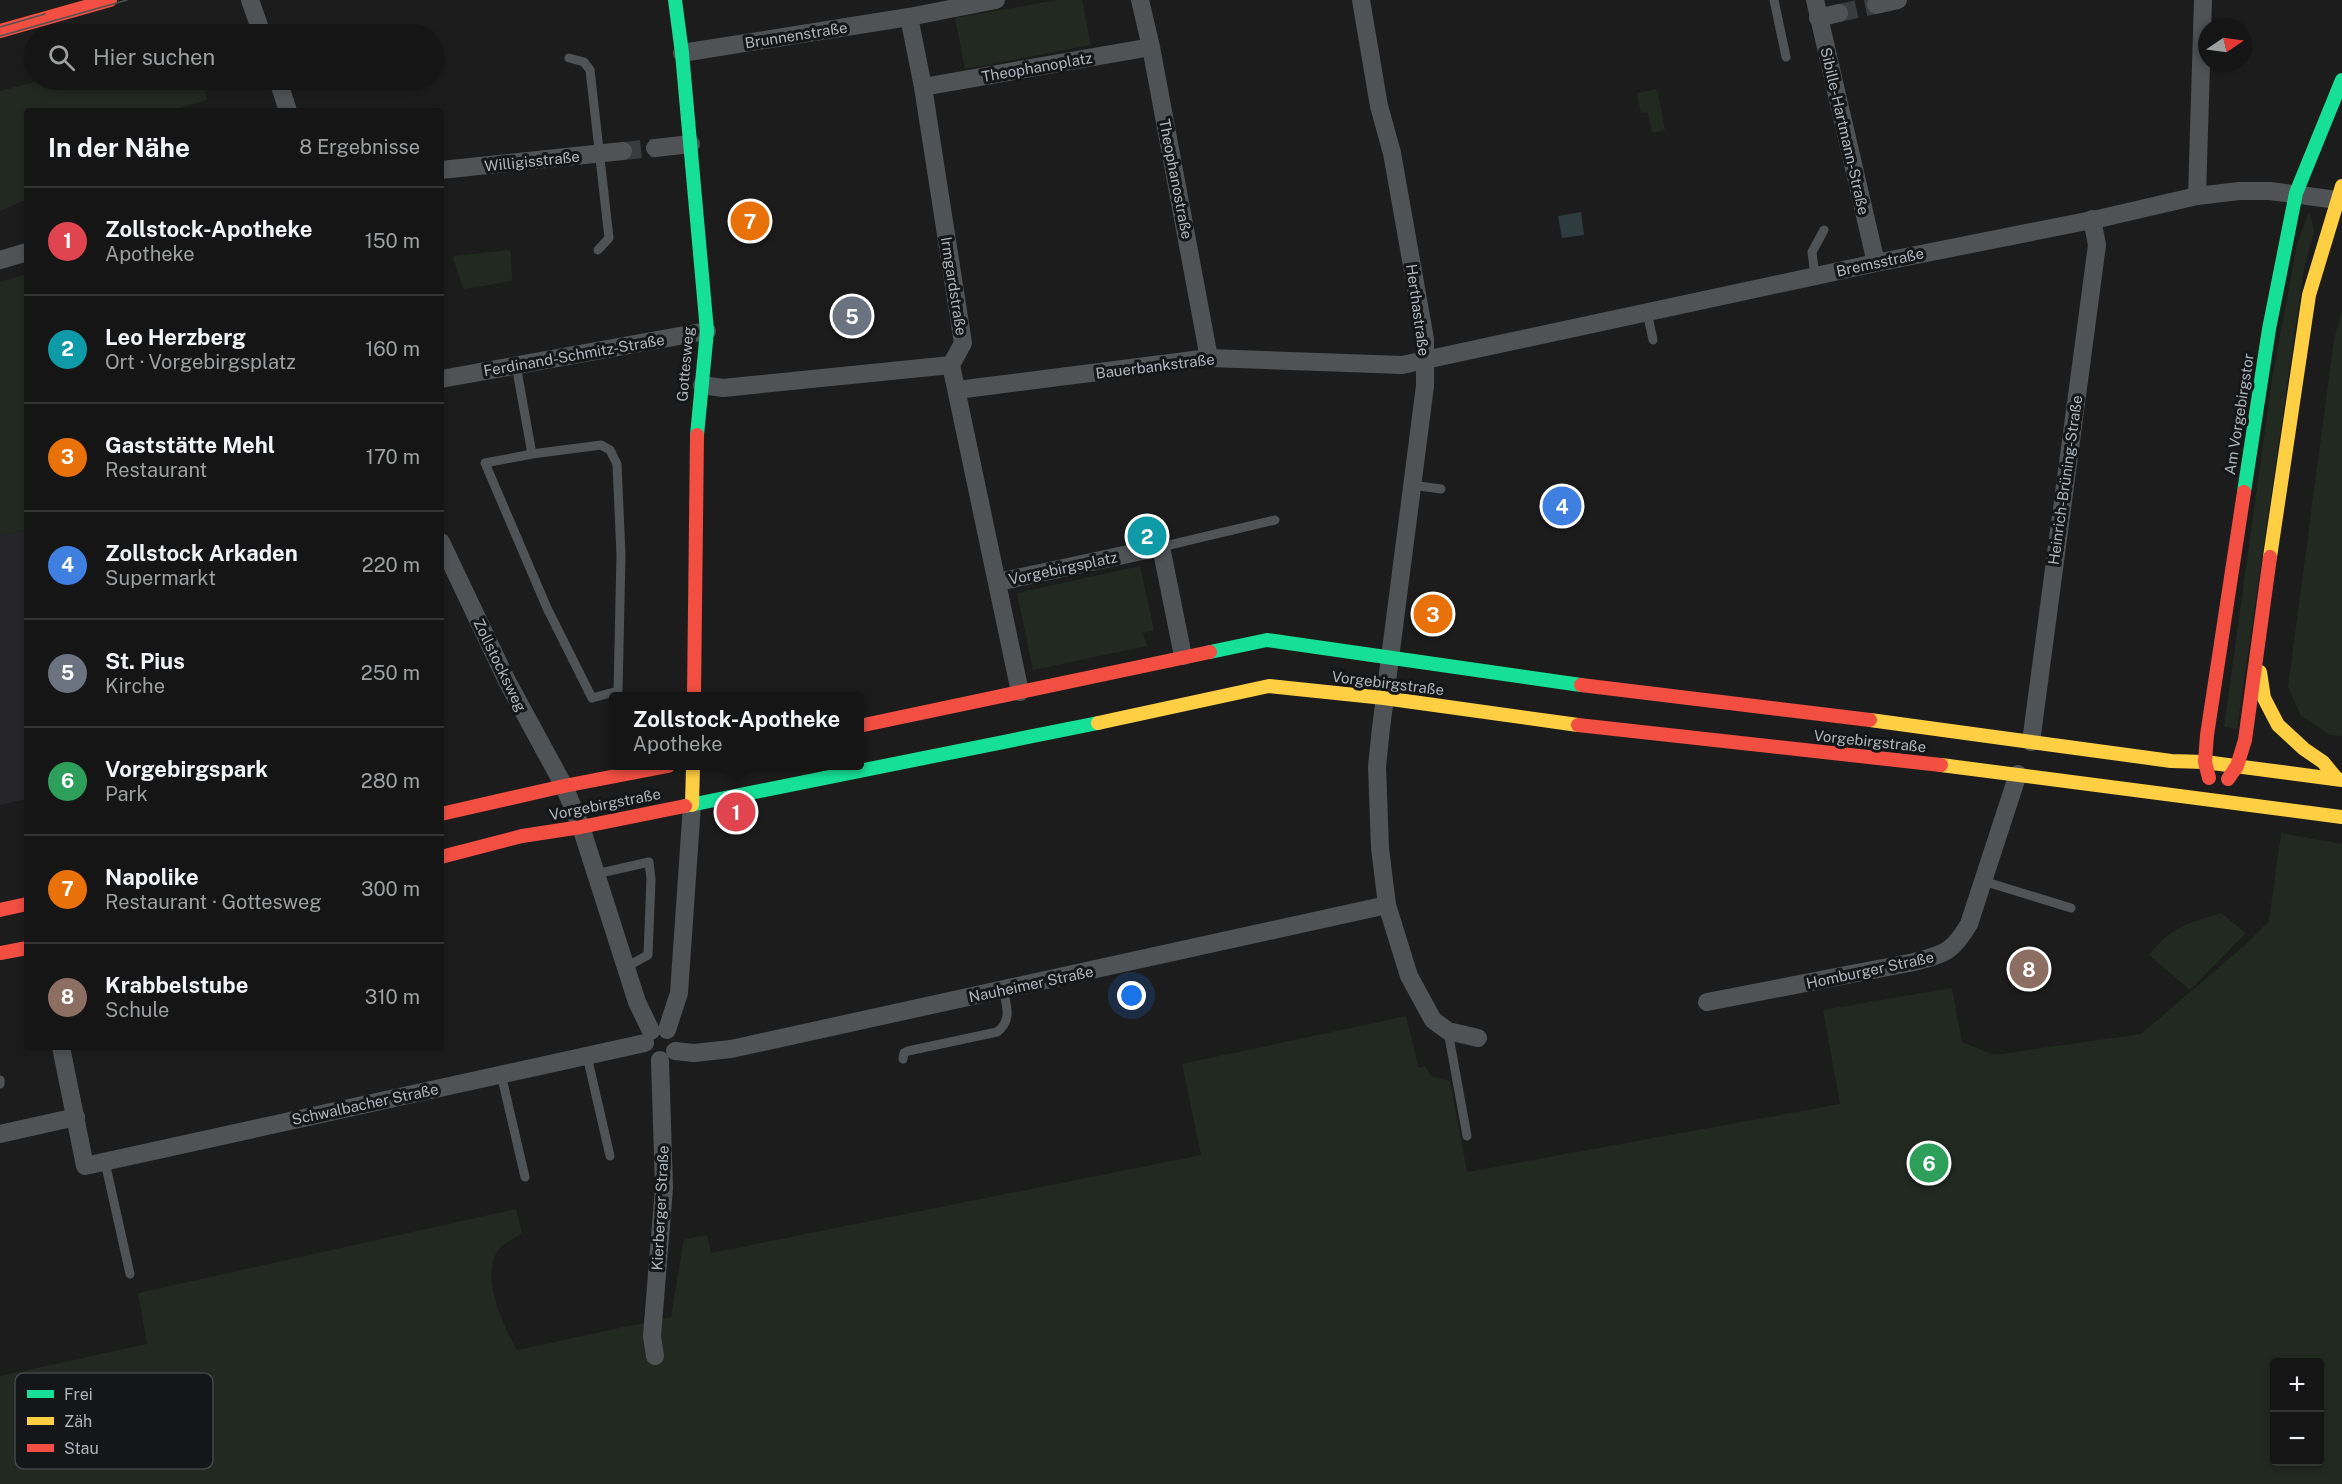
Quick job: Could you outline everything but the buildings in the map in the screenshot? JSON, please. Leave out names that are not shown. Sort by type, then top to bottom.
[{"type":"main road","points":[[25,24],[110,0]]},
{"type":"main road","name":"Gottesweg","points":[[675,0],[691,144],[707,331],[697,417],[694,692]]},
{"type":"main road","points":[[0,31],[24,24]]},
{"type":"main road","name":"Am Vorgebirgstor","points":[[2214,799],[2205,762],[2208,726],[2269,329],[2296,194],[2342,80]]},
{"type":"main road","points":[[2214,799],[2237,766],[2245,740],[2256,648],[2308,295],[2340,193]]},
{"type":"main road","name":"Vorgebirgstraße","points":[[864,725],[1267,640],[1612,689],[1899,723],[2171,761],[2205,762],[2340,779]]},
{"type":"main road","points":[[2256,648],[2264,698],[2278,725],[2340,779]]},
{"type":"main road","name":"Vorgebirgstraße","points":[[444,856],[522,836],[692,805],[1090,725],[1269,686],[1384,698],[1558,723],[2018,774],[2342,817]]},
{"type":"main road","name":"Vorgebirgstraße","points":[[444,813],[643,770]]},
{"type":"main road","points":[[692,805],[693,770]]},
{"type":"main road","points":[[0,910],[24,905]]},
{"type":"main road","points":[[0,953],[24,949]]},
{"type":"street","points":[[250,0],[258,24]]},
{"type":"street","points":[[909,17],[996,0]]},
{"type":"street","name":"Theophanostraße","points":[[1140,0],[1151,47],[1209,358]]},
{"type":"street","name":"Herthastraße","points":[[1361,0],[1379,106],[1392,153],[1425,339],[1426,362],[1413,486],[1390,658]]},
{"type":"street","points":[[1876,5],[1898,0]]},
{"type":"street","points":[[2197,196],[2203,0]]},
{"type":"street","points":[[1816,9],[1839,14]]},
{"type":"street","name":"Sibille-Hartmann-Straße","points":[[1816,9],[1876,263]]},
{"type":"street","name":"Brunnenstraße","points":[[682,53],[909,17]]},
{"type":"street","name":"Irmgardstraße","points":[[909,17],[963,343],[951,365]]},
{"type":"street","name":"Theophanoplatz","points":[[922,87],[1151,47]]},
{"type":"street","points":[[281,90],[285,108]]},
{"type":"street","points":[[655,148],[691,144]]},
{"type":"street","name":"Willigisstraße","points":[[444,170],[623,151]]},
{"type":"street","name":"Bremsstraße","points":[[1426,362],[1647,312],[2197,196],[2239,191],[2296,194],[2340,193]]},
{"type":"street","name":"Heinrich-Brüning-Straße","points":[[2031,742],[2097,244],[2092,219]]},
{"type":"street","points":[[0,260],[24,253]]},
{"type":"street","name":"Ferdinand-Schmitz-Straße","points":[[444,378],[707,331]]},
{"type":"street","name":"Bauerbankstraße","points":[[957,390],[1209,358],[1402,365],[1426,362]]},
{"type":"street","points":[[702,385],[723,388],[951,365],[1020,692]]},
{"type":"street","points":[[1161,547],[1184,656]]},
{"type":"street","name":"Vorgebirgsplatz","points":[[998,582],[1161,547]]},
{"type":"street","name":"Zollstocksweg","points":[[444,548],[507,681],[564,786]]},
{"type":"street","points":[[1390,658],[1377,766],[1380,848],[1386,905],[1409,976],[1433,1020],[1448,1031],[1478,1038]]},
{"type":"street","name":"Homburger Straße","points":[[1707,1002],[1946,954],[1960,939],[1969,924],[2018,774]]},
{"type":"street","name":"Kierberger Straße","points":[[564,786],[581,827],[638,1002],[654,1035],[648,1055],[668,1056]]},
{"type":"street","points":[[654,1035],[679,993],[692,805]]},
{"type":"street","name":"Nauheimer Straße","points":[[668,1056],[731,1049],[1386,905]]},
{"type":"street","name":"Kierberger Straße","points":[[654,1035],[675,1039],[668,1056],[652,1336],[655,1356]]},
{"type":"street","name":"Schwalbacher Straße","points":[[76,1117],[85,1166],[587,1056],[654,1035]]},
{"type":"street","points":[[0,1134],[76,1117],[62,1050]]},
{"type":"lane","points":[[1774,0],[1786,57]]},
{"type":"lane","points":[[569,58],[584,62],[590,70],[609,238],[598,250]]},
{"type":"lane","points":[[1815,276],[1812,252],[1824,230]]},
{"type":"lane","points":[[1647,312],[1653,340]]},
{"type":"lane","points":[[516,365],[532,454]]},
{"type":"lane","points":[[609,693],[592,698],[547,608],[485,463],[601,445],[610,450],[617,464],[621,555],[618,691],[614,692]]},
{"type":"lane","points":[[1413,486],[1441,489]]},
{"type":"lane","points":[[1161,547],[1275,520]]},
{"type":"lane","points":[[596,874],[649,862],[651,879],[648,955],[626,967]]},
{"type":"lane","points":[[1983,880],[2071,908]]},
{"type":"lane","points":[[903,1059],[904,1053],[908,1051],[997,1032],[1006,1022],[1008,1013],[1003,990]]},
{"type":"lane","points":[[1448,1031],[1467,1136]]},
{"type":"lane","points":[[587,1056],[610,1156]]},
{"type":"lane","points":[[501,1074],[525,1177]]},
{"type":"lane","points":[[105,1162],[130,1274]]},
{"type":"shaded area","points":[[1057,0],[1082,0],[1091,45],[965,69],[955,18]]},
{"type":"shaded area","points":[[24,85],[24,90],[208,90],[205,91],[207,100],[180,108],[24,108],[24,200],[0,211],[0,91]]},
{"type":"shaded area","points":[[1657,89],[1665,130],[1652,133],[1648,112],[1641,113],[1637,93]]},
{"type":"shaded area","points":[[1581,212],[1584,235],[1562,238],[1558,216]]},
{"type":"shaded area","points":[[2310,213],[2314,231],[2304,269],[2237,729],[2224,727],[2272,379],[2297,245]]},
{"type":"shaded area","points":[[509,250],[512,281],[463,288],[453,258],[455,256]]},
{"type":"shaded area","points":[[24,275],[24,531],[0,535],[0,282]]},
{"type":"shaded area","points":[[2342,311],[2342,736],[2330,735],[2301,716],[2288,687],[2334,340]]},
{"type":"shaded area","points":[[24,531],[24,800],[0,805],[0,535]]},
{"type":"shaded area","points":[[1140,566],[1154,630],[1143,633],[1147,646],[1033,670],[1017,593]]},
{"type":"shaded area","points":[[2281,833],[2342,844],[2342,1484],[0,1484],[0,1376],[147,1344],[138,1293],[516,1209],[522,1233],[499,1249],[493,1260],[491,1273],[495,1300],[517,1350],[671,1317],[684,1239],[707,1235],[711,1253],[1201,1155],[1182,1064],[1406,1016],[1419,1068],[1425,1066],[1431,1076],[1450,1081],[1467,1172],[1840,1104],[1823,1010],[1952,988],[1962,1042],[1994,1055],[2141,1034],[2245,945],[2269,921]]},
{"type":"shaded area","points":[[2221,913],[2246,933],[2190,990],[2149,955],[2165,938],[2181,927]]},
{"type":"tunnel","points":[[1839,13],[1876,5]]},
{"type":"tunnel","points":[[623,151],[655,148]]},
{"type":"tram line","points":[[42,24],[127,0]]},
{"type":"tram line","points":[[0,27],[45,14]]},
{"type":"tram line","points":[[0,36],[24,29]]},
{"type":"traffic: fast","points":[[675,0],[682,53],[707,331],[697,435]]},
{"type":"traffic: fast","points":[[2244,492],[2269,329],[2296,193],[2342,80]]},
{"type":"traffic: fast","points":[[1210,652],[1267,640],[1581,685]]},
{"type":"traffic: fast","points":[[685,806],[1098,723]]},
{"type":"traffic: slow","points":[[2270,557],[2309,295],[2342,186]]},
{"type":"traffic: slow","points":[[2260,672],[2264,698],[2278,725],[2304,749],[2323,762],[2337,779]]},
{"type":"traffic: slow","points":[[1098,723],[1269,686],[1384,698],[1578,725]]},
{"type":"traffic: slow","points":[[1870,720],[2171,761],[2205,762],[2342,780]]},
{"type":"traffic: slow","points":[[1941,765],[2342,817]]},
{"type":"traffic: slow","points":[[692,805],[693,770]]},
{"type":"traffic: jam","points":[[25,24],[110,0]]},
{"type":"traffic: jam","points":[[0,31],[24,24]]},
{"type":"traffic: jam","points":[[694,692],[697,435]]},
{"type":"traffic: jam","points":[[2209,778],[2205,762],[2207,735],[2244,492]]},
{"type":"traffic: jam","points":[[2228,779],[2237,766],[2245,740],[2270,557]]},
{"type":"traffic: jam","points":[[864,725],[1210,652]]},
{"type":"traffic: jam","points":[[1581,685],[1870,720]]},
{"type":"traffic: jam","points":[[1578,725],[1941,765]]},
{"type":"traffic: jam","points":[[444,813],[647,770]]},
{"type":"traffic: jam","points":[[444,856],[522,836],[581,827],[685,806]]},
{"type":"traffic: jam","points":[[0,910],[24,905]]},
{"type":"traffic: jam","points":[[0,953],[24,949]]},
{"type":"place","name":"Napolike","points":[[750,221]]},
{"type":"place","name":"St. Pius","points":[[852,316]]},
{"type":"place","name":"Zollstock Arkaden","points":[[1562,506]]},
{"type":"place","name":"Leo Herzberg","points":[[1147,536]]},
{"type":"place","name":"Gaststätte Mehl","points":[[1433,614]]},
{"type":"place","name":"Zollstock-Apotheke","points":[[736,812]]},
{"type":"place","name":"Krabbelstube","points":[[2029,969]]},
{"type":"place","name":"Vorgebirgspark","points":[[1929,1163]]}]
